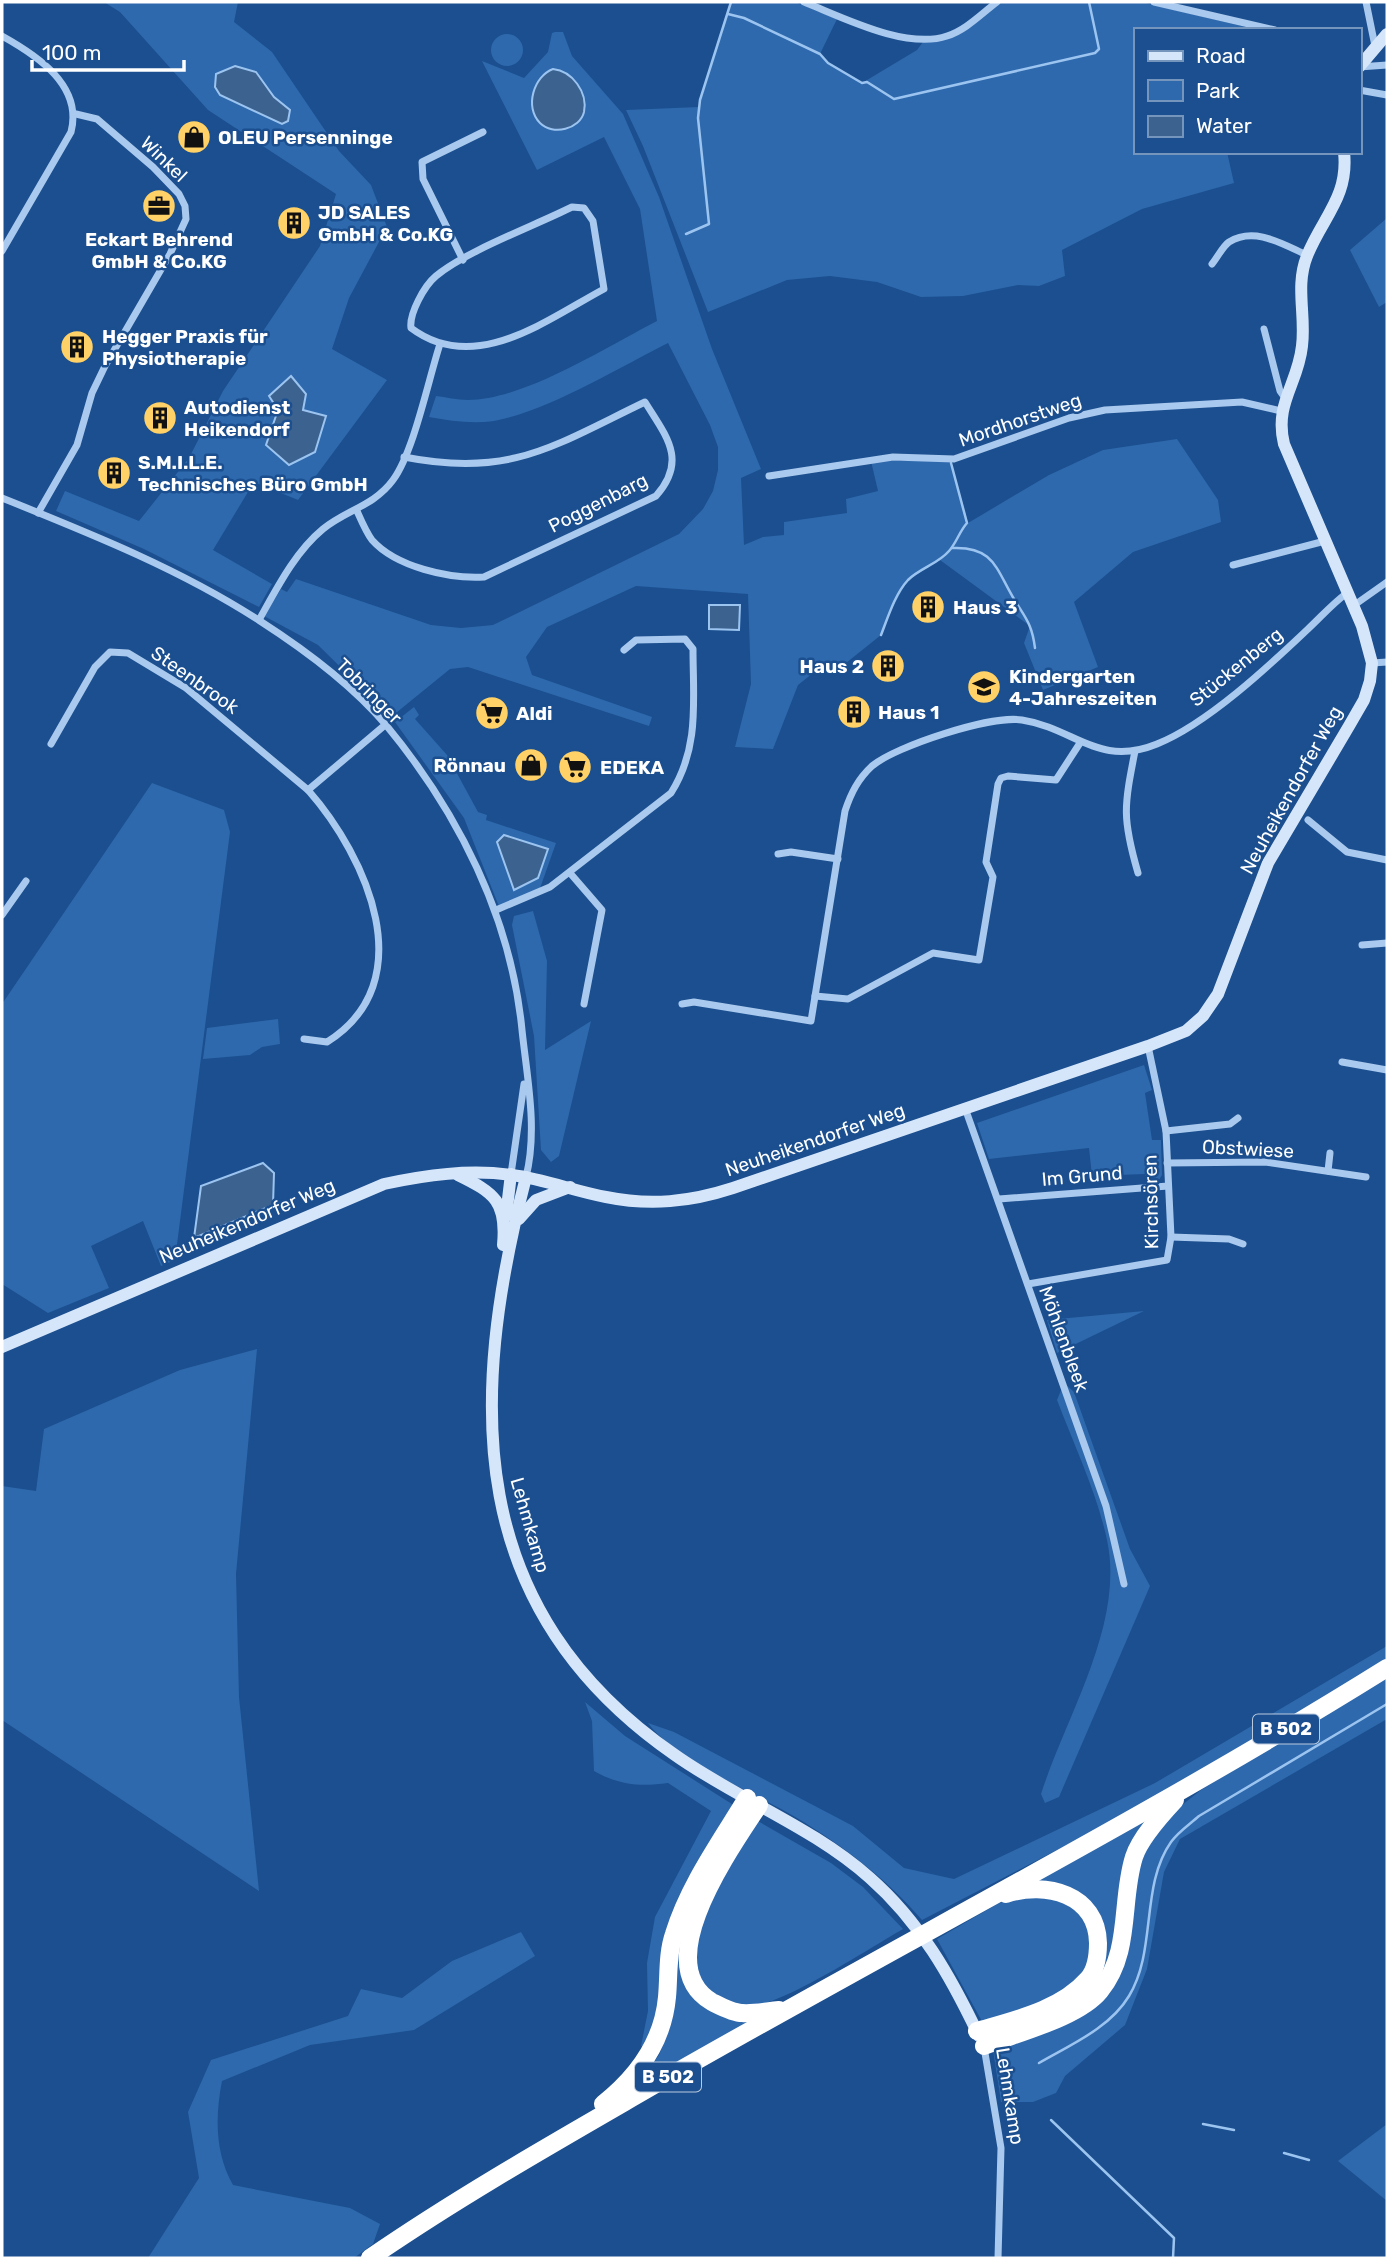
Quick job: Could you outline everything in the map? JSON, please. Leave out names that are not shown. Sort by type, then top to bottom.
[{"type":"highway","name":"B 502","points":[[370,2258],[551,2145],[786,2009],[1185,1791],[1387,1668]]},
{"type":"highway","points":[[981,2038],[1057,2018],[1082,2006],[1100,1991],[1120,1954],[1134,1856],[1164,1812],[1185,1791]]},
{"type":"highway","points":[[753,1801],[695,1916],[687,1945],[687,1971],[699,1993],[740,2013],[786,2009]]},
{"type":"highway","points":[[551,2145],[624,2088],[658,2038],[667,2000],[673,1936],[689,1896],[753,1801]]},
{"type":"highway","points":[[981,2038],[1063,2001],[1091,1977],[1098,1955],[1098,1931],[1086,1909],[1074,1897],[1054,1890],[1023,1888],[982,1901]]},
{"type":"street","points":[[804,2],[888,34],[922,39],[945,37],[964,28],[997,2]]},
{"type":"street","points":[[1154,2],[1266,28]]},
{"type":"street","points":[[1366,2],[1375,46]]},
{"type":"street","points":[[1361,64],[1387,34]]},
{"type":"street","points":[[2,36],[24,49],[61,82],[73,100],[76,114],[71,132],[2,251]]},
{"type":"street","points":[[1361,67],[1387,65]]},
{"type":"street","points":[[1361,90],[1387,95]]},
{"type":"street","name":"Winkel","points":[[38,513],[77,445],[92,393],[105,366],[170,254],[186,219],[185,206],[179,194],[153,167],[97,118],[76,114]]},
{"type":"street","points":[[463,260],[423,179],[422,162],[483,132]]},
{"type":"street","name":"Neuheikendorfer Weg","points":[[2,1346],[384,1184],[453,1173],[511,1174],[606,1197],[650,1203],[690,1200],[746,1184],[1148,1046],[1186,1031],[1203,1016],[1218,994],[1268,863],[1364,700],[1372,663],[1370,648],[1284,444],[1280,426],[1281,411],[1302,347],[1301,279],[1307,255],[1343,189],[1346,168],[1344,154]]},
{"type":"street","points":[[572,207],[584,208],[593,221],[604,289],[511,338],[480,348],[439,344],[411,328],[410,318],[434,278],[463,260],[572,207]]},
{"type":"street","points":[[1212,264],[1228,243],[1249,236],[1265,237],[1307,255]]},
{"type":"street","points":[[1264,329],[1280,391],[1285,398]]},
{"type":"street","points":[[259,620],[303,548],[325,527],[357,511],[378,496],[393,480],[404,457],[439,344]]},
{"type":"street","name":"Poggenbarg","points":[[357,511],[370,538],[386,552],[412,564],[461,578],[484,577],[656,496],[667,483],[673,451],[645,402],[536,454],[512,461],[471,465],[438,464],[404,457]]},
{"type":"street","name":"Mordhorstweg","points":[[769,476],[871,459],[954,459],[1069,418],[1105,410],[1241,402],[1281,411]]},
{"type":"street","name":"Tobringer","points":[[2,498],[141,557],[259,620],[313,658],[385,724],[453,821],[496,910],[515,982],[526,1070],[532,1153],[526,1177]]},
{"type":"street","points":[[1233,565],[1325,541]]},
{"type":"street","points":[[1353,606],[1387,582]]},
{"type":"street","name":"Stückenberg","points":[[682,1004],[694,1002],[811,1021],[850,796],[871,768],[889,756],[979,723],[999,719],[1026,720],[1101,751],[1136,751],[1159,743],[1226,700],[1310,627],[1329,606],[1347,593]]},
{"type":"street","points":[[496,910],[538,894],[570,873],[671,793],[692,748],[693,649],[685,639],[636,640],[624,650]]},
{"type":"street","name":"Steenbrook","points":[[51,744],[95,667],[110,652],[128,653],[193,693],[308,790],[340,833],[358,867],[376,920],[380,957],[374,986],[357,1019],[327,1042],[304,1038]]},
{"type":"street","points":[[1372,663],[1387,662]]},
{"type":"street","points":[[308,790],[385,724]]},
{"type":"street","points":[[815,996],[848,999],[933,953],[979,960],[993,877],[986,862],[998,784],[1001,778],[1008,776],[1056,780],[1080,743]]},
{"type":"street","points":[[1136,751],[1124,810],[1126,835],[1138,873]]},
{"type":"street","points":[[1308,820],[1348,852],[1387,860]]},
{"type":"street","points":[[778,854],[790,852],[838,859]]},
{"type":"street","points":[[570,873],[603,910],[584,1004]]},
{"type":"street","points":[[2,915],[26,881]]},
{"type":"street","points":[[1362,945],[1387,943]]},
{"type":"street","name":"Kirchsören","points":[[1028,1284],[1167,1260],[1171,1237],[1166,1131],[1148,1046]]},
{"type":"street","points":[[1342,1062],[1387,1070]]},
{"type":"street","name":"Tobringer","points":[[511,1174],[526,1070]]},
{"type":"street","name":"Möhlenbleek","points":[[965,1108],[1113,1530],[1124,1584]]},
{"type":"street","points":[[1166,1131],[1230,1124],[1238,1118]]},
{"type":"street","points":[[1328,1171],[1330,1153]]},
{"type":"street","name":"Obstwiese","points":[[1167,1163],[1265,1162],[1366,1177]]},
{"type":"street","points":[[453,1173],[492,1194],[509,1230]]},
{"type":"street","points":[[509,1230],[511,1174]]},
{"type":"street","points":[[509,1230],[526,1177]]},
{"type":"street","name":"Im Grund","points":[[999,1199],[1168,1186]]},
{"type":"street","points":[[509,1230],[531,1203],[570,1187]]},
{"type":"street","name":"Lehmkamp","points":[[509,1230],[491,1374],[495,1474],[508,1535],[528,1589],[553,1635],[586,1679],[624,1718],[677,1757],[753,1801],[870,1877],[907,1915],[935,1952],[981,2038],[1001,2148],[998,2258]]},
{"type":"street","points":[[1171,1237],[1229,1239],[1243,1244]]},
{"type":"green space","points":[[104,2],[238,2],[234,22],[272,52],[339,151],[371,185],[387,227],[349,298],[332,349],[387,380],[298,500],[254,482],[213,550],[272,584],[259,607],[144,549],[56,511],[65,491],[139,521],[189,458],[223,391],[320,246],[336,194],[208,110],[120,12]],"holes":[[[278,410],[290,464],[266,445]]]},
{"type":"green space","points":[[731,2],[795,2],[837,19],[820,54],[828,63],[862,83],[917,50],[923,42],[956,34],[965,29],[1000,2],[1142,2],[1250,28],[1134,28],[1134,154],[1227,154],[1234,183],[1142,209],[1062,250],[1065,276],[1039,286],[1018,285],[963,296],[921,297],[877,282],[830,276],[787,280],[708,312],[643,146],[626,110],[699,107]]},
{"type":"green space","points":[[563,32],[572,56],[623,114],[659,197],[712,349],[761,469],[741,478],[744,545],[763,537],[784,535],[784,522],[847,513],[846,499],[878,491],[871,461],[951,461],[968,523],[1049,475],[1103,450],[1177,439],[1218,500],[1221,522],[1133,552],[1074,602],[1098,667],[1043,690],[1024,643],[1030,626],[940,560],[908,580],[881,635],[841,667],[813,673],[798,685],[773,749],[735,747],[751,684],[748,594],[636,586],[547,627],[526,657],[532,675],[652,717],[649,726],[468,667],[450,669],[391,717],[318,645],[264,616],[281,589],[287,592],[296,579],[431,625],[461,628],[493,625],[679,534],[703,509],[713,491],[718,470],[718,447],[710,425],[668,343],[560,399],[515,416],[478,422],[429,417],[436,396],[468,400],[490,398],[514,391],[564,370],[657,321],[640,209],[604,137],[537,170],[482,61],[524,78],[548,52],[552,33]]},
{"type":"green space","points":[[507,34],[518,39],[523,50],[518,61],[507,66],[496,61],[491,50],[496,39]]},
{"type":"green space","points":[[1387,218],[1387,302],[1379,307],[1350,250]]},
{"type":"green space","points":[[414,707],[419,715],[415,719],[447,755],[478,812],[487,815],[486,820],[556,843],[538,894],[500,909],[464,818],[395,722]]},
{"type":"green space","points":[[152,783],[224,810],[230,832],[175,1260],[161,1266],[143,1221],[91,1246],[109,1288],[48,1313],[2,1284],[2,1004]]},
{"type":"green space","points":[[533,911],[547,961],[545,1050],[591,1021],[559,1156],[551,1162],[541,1150],[534,1036],[512,925],[514,916]]},
{"type":"green space","points":[[278,1019],[280,1044],[262,1047],[250,1055],[203,1059],[207,1028]]},
{"type":"green space","points":[[1144,1065],[1152,1090],[1145,1093],[1152,1140],[1161,1140],[1162,1175],[1157,1183],[1147,1183],[1145,1174],[1092,1176],[1089,1148],[989,1159],[977,1123]]},
{"type":"green space","points":[[1144,1311],[1057,1353],[1047,1320]]},
{"type":"green space","points":[[257,1349],[236,1574],[239,1697],[259,1891],[2,1720],[2,1486],[36,1491],[44,1429],[180,1370]]},
{"type":"green space","points":[[1064,1383],[1074,1392],[1130,1549],[1150,1586],[1059,1797],[1045,1803],[1041,1794],[1101,1637],[1108,1604],[1110,1572],[1107,1540],[1097,1505],[1057,1400]]},
{"type":"green space","points":[[1387,1646],[1387,1660],[1113,1821],[922,1920],[879,1877],[848,1852],[797,1818],[696,1763],[661,1737],[648,1723],[674,1732],[853,1826],[904,1868],[954,1879],[1155,1783]]},
{"type":"green space","points":[[1387,1676],[1387,1719],[1180,1839],[1164,1872],[1147,1969],[1125,2025],[1065,2076],[1056,2093],[1033,2102],[1001,2102],[993,2050],[1093,2006],[1141,1858],[1167,1817],[1201,1790]]},
{"type":"green space","points":[[585,1702],[625,1736],[735,1806],[688,1893],[651,2044],[641,2046],[648,2011],[647,1963],[655,1917],[711,1811],[668,1783],[630,1784],[594,1771],[592,1721]]},
{"type":"green space","points":[[1163,1806],[1147,1825],[1120,1930],[1098,1987],[1093,1984],[1086,1900],[1025,1882]]},
{"type":"green space","points":[[756,1820],[831,1863],[863,1887],[903,1929],[806,1985],[767,2003],[744,2006],[725,2000],[702,1986],[692,1941],[701,1915]]},
{"type":"green space","points":[[1035,1893],[1078,1907],[1094,1938],[1084,1978],[1064,1997],[984,2025],[937,1939],[999,1903]]},
{"type":"green space","points":[[699,1899],[692,1987],[762,2015],[642,2085],[640,2081],[659,2055],[669,2029],[677,1939]]},
{"type":"green space","points":[[521,1932],[535,1956],[414,2030],[310,2045],[222,2081],[218,2134],[223,2160],[233,2185],[350,2208],[380,2224],[373,2244],[354,2258],[148,2258],[199,2178],[188,2112],[211,2060],[348,2016],[361,1989],[402,1998],[452,1961]]},
{"type":"green space","points":[[1387,2124],[1387,2201],[1338,2161]]},
{"type":"water","points":[[235,66],[256,72],[274,97],[290,110],[288,121],[282,124],[220,95],[215,87],[216,74]]},
{"type":"water","points":[[553,69],[572,78],[581,90],[585,104],[584,112],[577,123],[559,130],[540,123],[535,116],[532,101],[536,85]]},
{"type":"water","points":[[291,376],[306,394],[303,410],[326,416],[315,452],[289,465],[266,445],[278,410],[269,396]]},
{"type":"water","points":[[709,605],[740,605],[739,630],[709,629]]},
{"type":"water","points":[[504,835],[548,849],[538,878],[514,890],[497,842]]},
{"type":"water","points":[[263,1163],[274,1173],[273,1205],[194,1238],[201,1186]]},
{"type":"waterway","points":[[686,234],[709,224],[698,118],[700,100],[731,2]]},
{"type":"waterway","points":[[728,14],[744,18],[820,54],[828,63],[894,99],[1095,53],[1099,49],[1089,2]]},
{"type":"waterway","points":[[881,635],[903,586],[913,576],[945,555],[967,523],[951,463]]},
{"type":"waterway","points":[[952,548],[977,551],[985,555],[998,569],[1028,622],[1035,648]]},
{"type":"waterway","points":[[1039,2063],[1100,2027],[1129,1996],[1143,1959],[1155,1878],[1161,1859],[1177,1835],[1199,1816],[1387,1704]]},
{"type":"waterway","points":[[1051,2120],[1174,2238],[1173,2258]]},
{"type":"waterway","points":[[1203,2124],[1234,2130]]},
{"type":"waterway","points":[[1284,2153],[1309,2160]]},
{"type":"place","name":"OLEU Persenninge","points":[[194,137]]},
{"type":"place","name":"Eckart Behrend GmbH & Co.KG","points":[[159,206]]},
{"type":"place","name":"JD SALES GmbH & Co.KG","points":[[294,223]]},
{"type":"place","name":"Hegger Praxis für Physiotherapie","points":[[77,347]]},
{"type":"place","name":"Autodienst Heikendorf","points":[[160,418]]},
{"type":"place","name":"S.M.I.L.E. Technisches Büro GmbH","points":[[114,473]]},
{"type":"place","name":"Haus 3","points":[[928,607]]},
{"type":"place","name":"Haus 2","points":[[888,666]]},
{"type":"place","name":"Kindergarten 4-Jahreszeiten","points":[[984,687]]},
{"type":"place","name":"Haus 1","points":[[854,712]]},
{"type":"place","name":"Aldi","points":[[492,713]]},
{"type":"place","name":"Rönnau","points":[[531,765]]},
{"type":"place","name":"EDEKA","points":[[575,767]]}]
